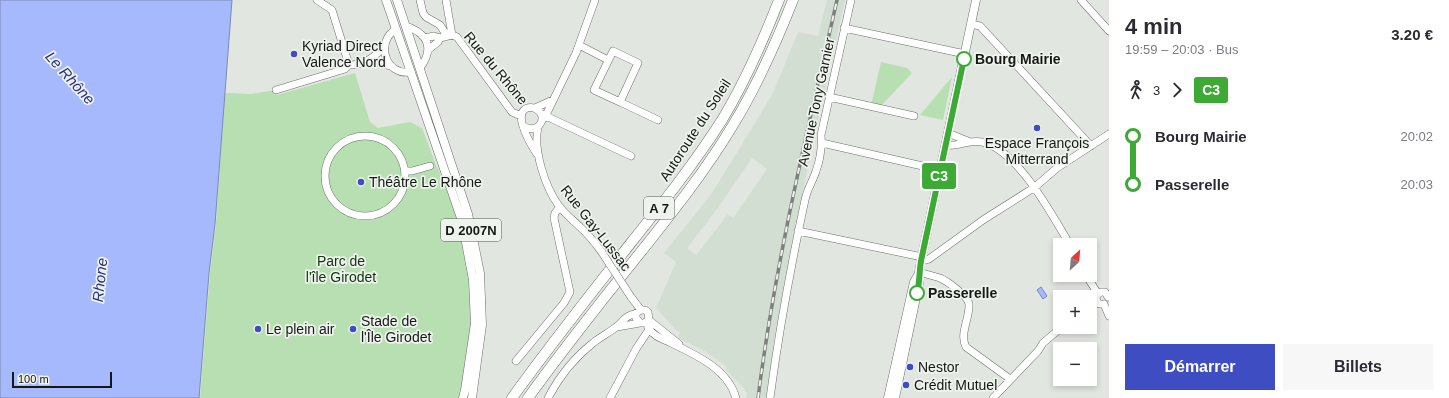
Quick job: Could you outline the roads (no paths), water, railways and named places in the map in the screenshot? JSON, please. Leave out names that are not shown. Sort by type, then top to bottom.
[{"type":"highway","name":"Autoroute du Soleil","points":[[512,398],[550,345],[696,160],[746,77],[768,29],[779,0]]},
{"type":"highway","name":"Autoroute du Soleil","points":[[528,398],[561,353],[708,165],[734,125],[758,81],[793,0]]},
{"type":"main road","name":"D 2007N","points":[[386,0],[462,221],[473,280],[475,323],[463,398]]},
{"type":"main road","name":"D 2007N","points":[[397,0],[468,214],[480,273],[482,325],[472,398]]},
{"type":"main road","points":[[888,398],[913,286],[919,272],[922,259],[976,0]]},
{"type":"main road","points":[[396,29],[406,26]]},
{"type":"main road","points":[[411,72],[420,68]]},
{"type":"main road","points":[[895,398],[919,283],[919,272]]},
{"type":"street","points":[[317,0],[332,10],[349,65]]},
{"type":"street","points":[[420,0],[423,13],[429,19],[440,25],[446,37]]},
{"type":"street","name":"Rue du Rhône","points":[[446,0],[446,37]]},
{"type":"street","points":[[538,155],[536,132],[542,119],[546,115],[579,45],[595,0]]},
{"type":"street","name":"Avenue Tony Garnier","points":[[770,398],[776,354],[798,231],[807,190],[816,171],[822,143],[821,136],[851,0]]},
{"type":"street","points":[[1080,0],[1109,30]]},
{"type":"street","points":[[971,24],[980,26],[1091,146]]},
{"type":"street","points":[[406,26],[420,33],[425,38],[428,50]]},
{"type":"street","points":[[844,28],[965,54]]},
{"type":"street","points":[[390,66],[385,56],[385,45],[389,35],[396,29]]},
{"type":"street","name":"Rue du Rhône","points":[[425,38],[434,36],[457,38],[466,48],[512,112],[520,116]]},
{"type":"street","name":"Rue du Rhône","points":[[420,68],[425,61],[428,50],[446,37]]},
{"type":"street","points":[[276,90],[345,69],[349,65],[356,65],[369,60],[385,45]]},
{"type":"street","points":[[579,45],[608,60]]},
{"type":"street","points":[[620,102],[638,63],[613,51],[594,90],[658,120]]},
{"type":"street","points":[[369,60],[390,66],[403,72],[411,72]]},
{"type":"street","points":[[829,97],[914,116]]},
{"type":"street","points":[[538,155],[526,136],[520,116],[522,112],[530,107],[535,108],[552,100]]},
{"type":"street","points":[[535,108],[540,112],[542,119]]},
{"type":"street","points":[[542,119],[548,117],[631,156]]},
{"type":"street","points":[[524,126],[530,129],[538,127]]},
{"type":"street","points":[[948,133],[970,142]]},
{"type":"street","points":[[798,231],[922,259],[929,259],[983,220],[1035,187],[1057,168],[1109,134]]},
{"type":"street","points":[[366,136],[377,138],[388,143],[402,160],[405,171],[403,189],[393,205],[376,215],[366,217],[348,213],[340,208],[333,201],[327,190],[324,178],[326,165],[331,153],[341,144],[353,138],[366,136]]},
{"type":"street","points":[[945,149],[970,142],[980,142],[997,148],[1005,154],[1035,187],[1066,238]]},
{"type":"street","points":[[822,143],[940,170]]},
{"type":"street","name":"Rue Gay-Lussac","points":[[538,155],[550,189],[560,207],[590,237],[601,251],[632,298],[638,312]]},
{"type":"street","points":[[405,171],[412,171],[430,166]]},
{"type":"street","points":[[516,361],[564,303],[570,292],[554,218],[555,213],[560,207]]},
{"type":"street","points":[[919,272],[945,281],[965,296],[969,305],[963,337],[966,347],[1010,379]]},
{"type":"street","points":[[1097,295],[1101,292],[1105,292],[1109,297],[1108,301],[1104,304]]},
{"type":"street","points":[[1097,300],[1099,304],[1104,304]]},
{"type":"street","points":[[1104,304],[1109,316]]},
{"type":"street","points":[[548,398],[571,364],[593,343],[617,327],[630,314],[645,310],[648,312],[649,316],[644,322],[617,327]]},
{"type":"street","points":[[638,312],[636,320],[644,322],[717,370],[732,387],[736,398]]},
{"type":"street","points":[[644,322],[650,331],[658,337],[691,353]]},
{"type":"street","points":[[610,398],[636,349],[650,331]]},
{"type":"street","points":[[993,398],[1038,351],[1043,343],[1054,334]]},
{"type":"water","points":[[0,0],[232,0],[215,224],[209,273],[199,398],[0,398]]},
{"type":"water","points":[[1041,287],[1047,296],[1043,299],[1037,290]]},
{"type":"railway","points":[[758,398],[773,298],[803,149],[837,0]]},
{"type":"place","name":"Kyriad Direct Valence Nord","points":[[294,54]]},
{"type":"place","name":"Bourg Mairie","points":[[964,59]]},
{"type":"place","name":"Espace François Mitterrand","points":[[1037,128]]},
{"type":"place","name":"Théâtre Le Rhône","points":[[361,182]]},
{"type":"place","name":"Passerelle","points":[[917,293]]},
{"type":"place","name":"Le plein air","points":[[258,329]]},
{"type":"place","name":"Stade de l'Île Girodet","points":[[353,329]]},
{"type":"place","name":"Nestor","points":[[910,367]]},
{"type":"place","name":"Crédit Mutuel","points":[[906,385]]},
{"type":"water label","name":"Le Rhône","points":[[70,78]]},
{"type":"water label","name":"Rhone","points":[[100,280]]},
{"type":"park label","name":"Parc de l'île Girodet","points":[[341,270]]}]
